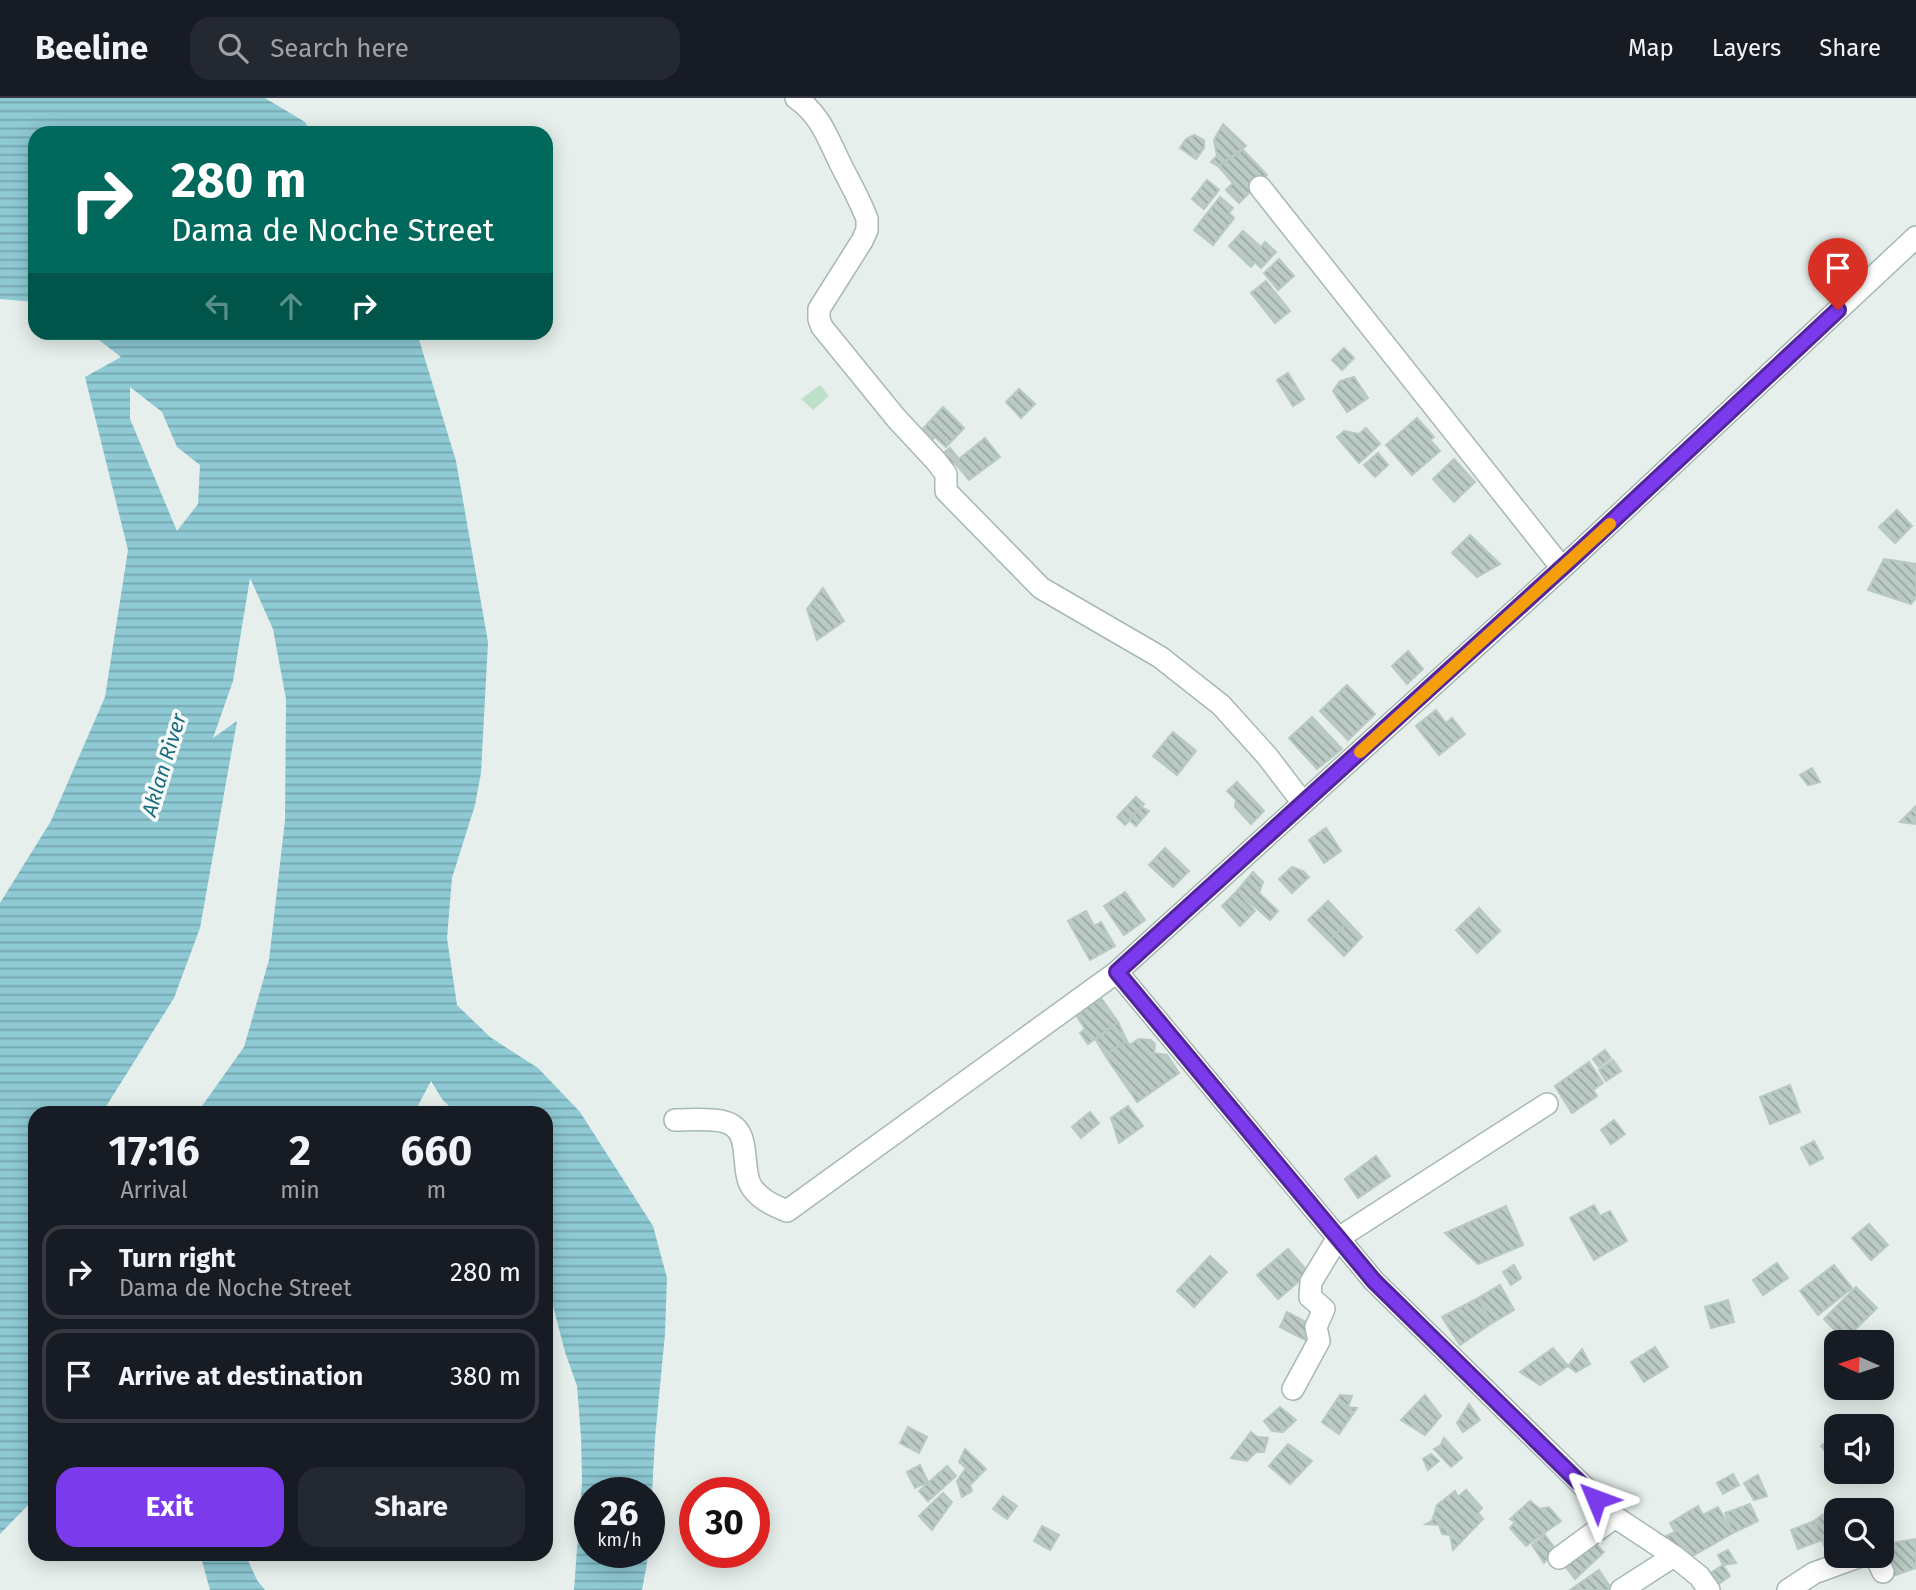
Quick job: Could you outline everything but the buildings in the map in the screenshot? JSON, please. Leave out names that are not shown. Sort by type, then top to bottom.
[{"type":"street","points":[[796,98],[829,136],[868,224],[862,241],[819,309],[822,327],[896,418],[946,474],[946,491],[1030,579],[1059,600],[1160,657],[1221,705],[1267,756],[1303,803]]},
{"type":"street","points":[[1260,187],[1562,568]]},
{"type":"street","points":[[675,1119],[725,1122],[736,1128],[744,1145],[751,1186],[765,1201],[787,1211],[1117,972],[1562,568],[1916,237]]},
{"type":"street","points":[[1117,972],[1374,1281],[1615,1517],[1674,1556],[1699,1576],[1709,1590]]},
{"type":"street","points":[[1293,1389],[1318,1343],[1316,1324],[1324,1311],[1322,1306],[1310,1297],[1311,1282],[1338,1239],[1547,1104]]},
{"type":"street","points":[[1559,1558],[1615,1517]]},
{"type":"street","points":[[1621,1590],[1674,1556]]},
{"type":"street","points":[[1788,1590],[1814,1573],[1828,1568]]},
{"type":"green space","points":[[820,385],[829,396],[813,410],[801,399]]},
{"type":"water","points":[[0,98],[265,98],[305,122],[307,126],[28,126],[28,301],[0,299]]},
{"type":"water","name":"Aklan River","points":[[99,340],[419,340],[456,461],[488,642],[481,773],[475,805],[452,878],[447,938],[457,1005],[490,1037],[538,1068],[580,1112],[653,1226],[667,1278],[653,1477],[582,1477],[577,1386],[553,1306],[553,1106],[449,1106],[431,1081],[418,1106],[202,1106],[244,1047],[269,960],[285,820],[286,699],[273,629],[250,578],[233,681],[213,738],[237,721],[200,928],[174,998],[106,1106],[28,1106],[28,1505],[0,1534],[0,903],[51,821],[105,697],[128,550],[85,377],[121,357]],"holes":[[[130,387],[162,412],[177,447],[200,465],[198,504],[177,531],[130,419]]]},
{"type":"water","points":[[202,1561],[248,1561],[265,1590],[210,1590]]},
{"type":"water","points":[[576,1568],[646,1568],[642,1590],[574,1590]]},
{"type":"slow traffic","points":[[1360,752],[1610,524]]},
{"type":"route","points":[[1596,1499],[1374,1281],[1117,972],[1576,555],[1838,310]]}]
